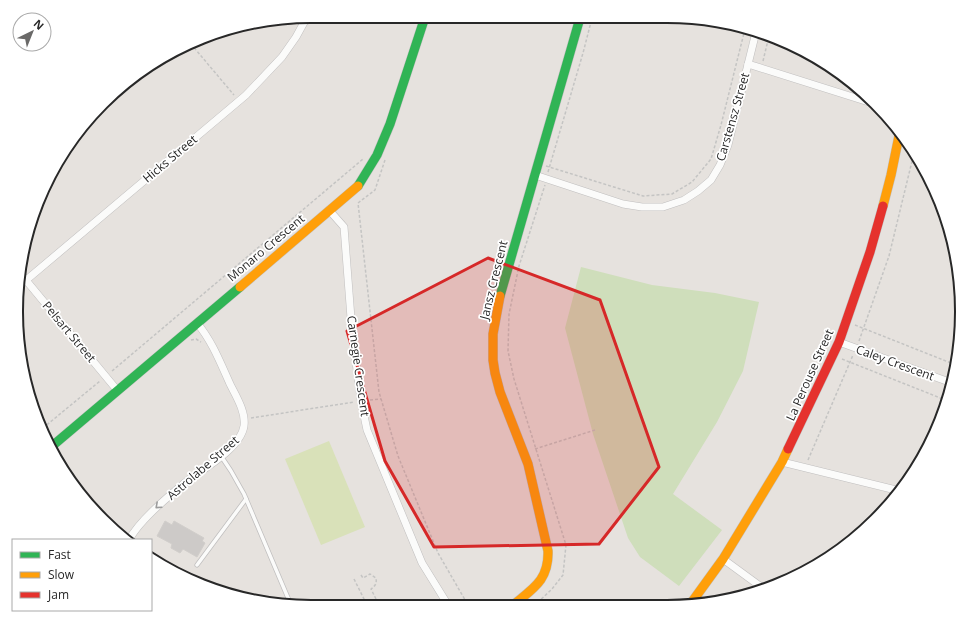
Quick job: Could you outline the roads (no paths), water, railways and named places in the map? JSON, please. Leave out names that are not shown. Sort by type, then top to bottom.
[{"type":"street","name":"Hicks Street","points":[[26,281],[239,101],[282,57],[303,23]]},
{"type":"street","name":"Monaro Crescent","points":[[55,443],[358,186],[377,155],[395,110],[423,23]]},
{"type":"street","name":"Jansz Crescent","points":[[519,600],[539,582],[546,572],[548,561],[547,541],[530,470],[504,403],[495,373],[494,327],[500,296],[579,23]]},
{"type":"street","name":"Carstensz Street","points":[[535,175],[623,204],[642,207],[663,207],[684,200],[711,180],[720,165],[728,145],[755,37]]},
{"type":"street","points":[[748,64],[863,100]]},
{"type":"street","name":"La Perouse Street","points":[[694,599],[723,559],[782,462],[839,342],[870,252],[891,175],[896,137]]},
{"type":"street","name":"Carnegie Crescent","points":[[329,210],[344,227],[352,331],[361,401],[367,430],[422,564],[445,600]]},
{"type":"street","name":"Pelsart Street","points":[[26,281],[117,390]]},
{"type":"street","name":"Astrolabe Street","points":[[131,536],[145,518],[190,479],[221,456],[240,438],[244,426],[244,419],[240,407],[215,350],[208,337],[197,323]]},
{"type":"street","name":"Caley Crescent","points":[[839,342],[946,382]]},
{"type":"street","points":[[782,462],[893,489]]},
{"type":"street","points":[[723,559],[759,585]]},
{"type":"lane","points":[[221,456],[246,499],[287,599]]},
{"type":"lane","points":[[197,565],[246,499]]}]
